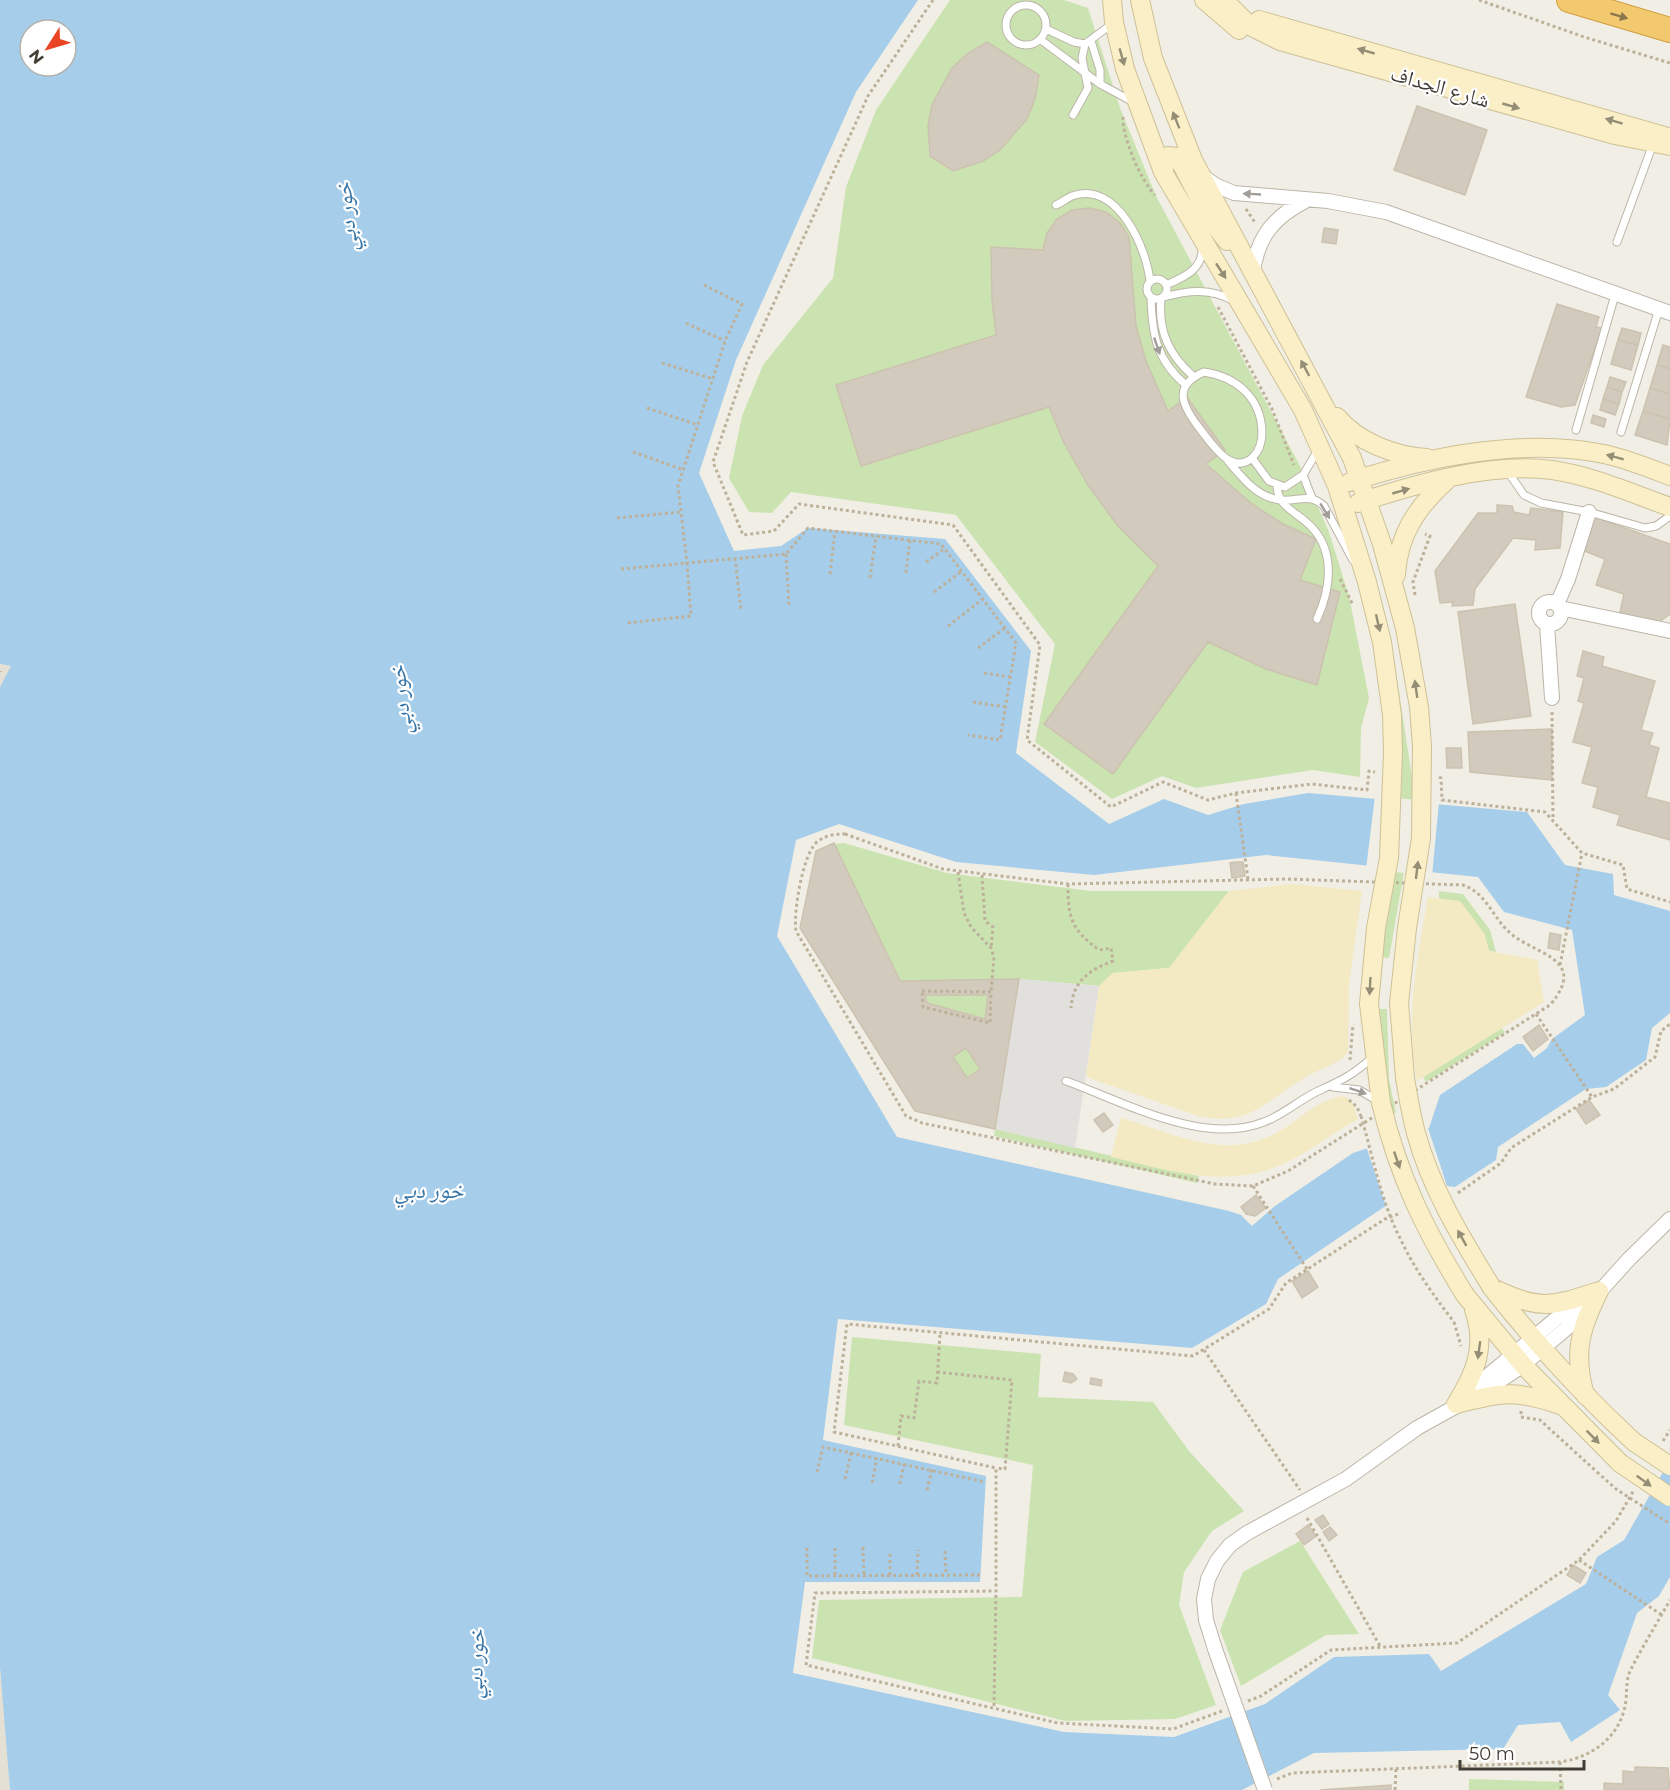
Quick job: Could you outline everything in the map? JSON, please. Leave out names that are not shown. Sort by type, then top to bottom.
[{"type":"highway","points":[[1569,0],[1670,30]]},
{"type":"street","points":[[1112,0],[1114,22],[1125,69],[1162,172],[1288,382],[1320,445],[1345,508],[1367,582],[1388,679],[1393,752],[1389,858],[1376,928],[1369,1004],[1374,1056],[1381,1103],[1391,1143],[1409,1195],[1434,1245],[1475,1312],[1481,1347],[1475,1371],[1456,1404]]},
{"type":"street","points":[[1204,0],[1232,26],[1260,42],[1340,65],[1369,66]]},
{"type":"street","name":"شارع الجداف","points":[[1224,0],[1237,16],[1264,34],[1369,66],[1664,142]]},
{"type":"street","name":"شارع الجداف","points":[[1236,0],[1256,19],[1270,25],[1664,142]]},
{"type":"street","points":[[1144,5],[1167,99],[1201,175],[1345,441],[1367,500],[1395,589],[1413,667],[1422,747],[1421,838],[1407,928],[1399,1003],[1412,1084],[1416,1133],[1436,1186],[1461,1236],[1492,1288],[1537,1344],[1586,1397],[1634,1442],[1670,1466]]},
{"type":"street","points":[[1162,172],[1168,156],[1178,157],[1211,221],[1231,244],[1243,253]]},
{"type":"street","points":[[1201,175],[1215,185],[1234,193],[1358,206],[1404,218],[1665,311]]},
{"type":"street","points":[[1253,273],[1258,247],[1264,235],[1280,215],[1307,200]]},
{"type":"street","points":[[1323,402],[1342,423],[1364,439],[1398,453],[1443,459]]},
{"type":"street","points":[[1337,486],[1443,459],[1540,447],[1603,454],[1670,476]]},
{"type":"street","points":[[1345,508],[1449,479],[1507,469],[1552,470],[1585,477],[1670,507]]},
{"type":"street","points":[[1395,589],[1397,555],[1408,526],[1425,500],[1449,479]]},
{"type":"street","points":[[1558,606],[1590,512]]},
{"type":"street","points":[[1552,698],[1547,624],[1540,618],[1540,608],[1547,602],[1670,631]]},
{"type":"street","points":[[1267,1786],[1206,1620],[1204,1599],[1208,1579],[1217,1561],[1230,1545],[1247,1533],[1304,1504],[1456,1404],[1489,1388],[1518,1359],[1579,1316],[1599,1291],[1670,1219]]},
{"type":"street","points":[[1492,1288],[1518,1300],[1541,1305],[1553,1305],[1599,1291]]},
{"type":"street","points":[[1586,1397],[1579,1376],[1579,1344],[1581,1331],[1599,1291]]},
{"type":"street","points":[[1465,1295],[1518,1359],[1562,1406],[1620,1463],[1670,1497]]},
{"type":"street","points":[[1456,1404],[1509,1393],[1532,1395],[1562,1406]]},
{"type":"lane","points":[[1024,4],[1038,8],[1046,21],[1046,29],[1041,40],[1027,45],[1013,40],[1006,26],[1011,12],[1024,4]]},
{"type":"lane","points":[[1073,115],[1088,88],[1082,58],[1088,42],[1114,22]]},
{"type":"lane","points":[[1046,29],[1074,42],[1088,42]]},
{"type":"lane","points":[[1041,40],[1100,84],[1138,105]]},
{"type":"lane","points":[[1088,42],[1100,70],[1100,84]]},
{"type":"lane","points":[[1617,242],[1664,142]]},
{"type":"lane","points":[[1056,206],[1073,195],[1093,195],[1111,203],[1135,232],[1143,248],[1150,282],[1147,290],[1151,297],[1154,340],[1158,353],[1166,366],[1185,385]]},
{"type":"lane","points":[[1193,376],[1181,366],[1166,342],[1160,321],[1162,298],[1166,285],[1194,270],[1200,261],[1202,240]]},
{"type":"lane","points":[[1150,282],[1159,279],[1166,285]]},
{"type":"lane","points":[[1151,297],[1162,298],[1196,290],[1210,291],[1223,295],[1245,311]]},
{"type":"lane","points":[[1576,430],[1615,295]]},
{"type":"lane","points":[[1621,432],[1665,311]]},
{"type":"lane","points":[[1226,459],[1235,462],[1252,458],[1259,450],[1262,437],[1258,410],[1251,397],[1237,383],[1218,374],[1204,372],[1193,376],[1185,385],[1182,396],[1184,407],[1213,446],[1258,492],[1280,500],[1314,528],[1327,551],[1327,594],[1317,620]]},
{"type":"lane","points":[[1277,486],[1292,484],[1303,476],[1320,445]]},
{"type":"lane","points":[[1252,458],[1262,475],[1277,486],[1280,500]]},
{"type":"lane","points":[[1507,469],[1517,488],[1531,500],[1590,512],[1645,528],[1662,523],[1670,516]]},
{"type":"lane","points":[[1303,476],[1312,498],[1324,506],[1367,582]]},
{"type":"lane","points":[[1280,500],[1312,498]]},
{"type":"lane","points":[[1066,1081],[1203,1129],[1234,1130],[1264,1123],[1315,1093],[1333,1087],[1374,1056]]},
{"type":"lane","points":[[1333,1087],[1359,1090],[1381,1103]]},
{"type":"path","points":[[933,0],[868,96],[747,362],[713,462],[743,535],[774,531],[799,504],[953,525],[1040,645],[1027,740],[1110,807],[1163,782],[1209,800],[1236,793],[1312,784],[1367,790],[1370,771],[1381,772]]},
{"type":"path","points":[[1479,0],[1584,37],[1670,63]]},
{"type":"path","points":[[1234,193],[1264,235]]},
{"type":"path","points":[[627,623],[691,616],[678,486],[725,341],[742,304],[704,285]]},
{"type":"path","points":[[686,323],[725,341]]},
{"type":"path","points":[[662,363],[713,379]]},
{"type":"path","points":[[647,408],[698,425]]},
{"type":"path","points":[[633,452],[684,470]]},
{"type":"path","points":[[617,518],[681,512]]},
{"type":"path","points":[[789,605],[786,554],[808,528],[941,544],[1016,644],[1000,740],[968,735]]},
{"type":"path","points":[[830,574],[835,531]]},
{"type":"path","points":[[870,578],[876,536]]},
{"type":"path","points":[[906,573],[910,540]]},
{"type":"path","points":[[926,562],[944,549]]},
{"type":"path","points":[[621,570],[786,554]]},
{"type":"path","points":[[735,558],[741,610]]},
{"type":"path","points":[[934,592],[962,571]]},
{"type":"path","points":[[948,626],[983,599]]},
{"type":"path","points":[[978,648],[1005,628]]},
{"type":"path","points":[[984,673],[1011,677]]},
{"type":"path","points":[[1552,698],[1553,821]]},
{"type":"path","points":[[973,702],[1006,707]]},
{"type":"path","points":[[1429,777],[1441,778],[1442,800],[1545,812],[1582,853],[1623,865],[1627,888],[1670,902]]},
{"type":"path","points":[[1236,793],[1248,879]]},
{"type":"path","points":[[1560,965],[1550,954],[1512,936],[1470,887],[1248,879],[1068,884],[958,872],[845,834],[830,835],[817,842],[807,854],[795,915],[796,931],[906,1116],[922,1123],[1215,1184],[1253,1186],[1288,1172],[1412,1084],[1550,1005],[1560,994],[1563,980],[1560,965],[1582,853]]},
{"type":"path","points":[[958,872],[964,913],[971,927],[991,948]]},
{"type":"path","points":[[982,874],[985,921],[993,927],[991,948],[994,957],[990,1023],[923,1007],[922,991],[991,992]]},
{"type":"path","points":[[1068,884],[1068,910],[1077,933],[1099,950],[1111,948],[1113,961],[1096,967],[1082,978],[1072,991],[1071,1008]]},
{"type":"path","points":[[1536,1014],[1592,1096]]},
{"type":"path","points":[[1350,1062],[1353,1019]]},
{"type":"path","points":[[1456,1194],[1464,1191],[1501,1162],[1511,1148],[1592,1096],[1614,1089],[1655,1057],[1661,1031],[1670,1024]]},
{"type":"path","points":[[1412,1084],[1417,1100]]},
{"type":"path","points":[[1341,1098],[1347,1099],[1357,1107],[1361,1116],[1385,1201],[1400,1239],[1422,1278],[1454,1322]]},
{"type":"path","points":[[1253,1186],[1307,1269]]},
{"type":"path","points":[[937,1372],[1012,1380],[1005,1469],[834,1432],[847,1324],[1193,1356],[1269,1309],[1286,1283],[1385,1219],[1406,1212]]},
{"type":"path","points":[[898,1447],[902,1416],[914,1418],[919,1382],[937,1383],[940,1333]]},
{"type":"path","points":[[1204,1350],[1304,1504],[1380,1647]]},
{"type":"path","points":[[1658,1450],[1670,1430]]},
{"type":"path","points":[[817,1472],[823,1447],[985,1482]]},
{"type":"path","points":[[845,1479],[851,1453]]},
{"type":"path","points":[[872,1483],[877,1458]]},
{"type":"path","points":[[900,1484],[904,1464]]},
{"type":"path","points":[[994,1707],[996,1468]]},
{"type":"path","points":[[927,1490],[932,1469]]},
{"type":"path","points":[[1597,1472],[1616,1489],[1670,1524]]},
{"type":"path","points":[[1239,1704],[1261,1696],[1331,1650],[1457,1643],[1579,1560],[1616,1521],[1640,1480]]},
{"type":"path","points":[[835,1547],[835,1575]]},
{"type":"path","points":[[863,1547],[864,1575]]},
{"type":"path","points":[[807,1548],[807,1576],[980,1575]]},
{"type":"path","points":[[917,1575],[918,1550]]},
{"type":"path","points":[[890,1551],[890,1575]]},
{"type":"path","points":[[945,1551],[946,1575]]},
{"type":"path","points":[[1579,1560],[1662,1615]]},
{"type":"path","points":[[996,1591],[815,1593],[806,1665],[994,1707],[1058,1724],[1173,1730],[1228,1709]]},
{"type":"path","points":[[1267,1786],[1292,1773],[1560,1762],[1581,1758],[1595,1750],[1616,1728],[1623,1714],[1628,1678],[1670,1600]]},
{"type":"path","points":[[1560,1762],[1561,1790]]},
{"type":"path","points":[[1395,1790],[1396,1769]]},
{"type":"shaded area","points":[[0,664],[12,666],[0,687]]},
{"type":"shaded area","points":[[1019,979],[1099,986],[1075,1148],[995,1129]]},
{"type":"shaded area","points":[[0,1667],[4,1699],[10,1790],[0,1790]]},
{"type":"green space","points":[[950,0],[1064,0],[1088,8],[1120,108],[1156,196],[1300,466],[1329,532],[1349,596],[1369,698],[1361,728],[1360,777],[1313,770],[1196,788],[1162,776],[1112,799],[1035,742],[1055,644],[956,515],[791,492],[772,513],[749,512],[729,478],[742,416],[763,365],[833,278],[846,187],[876,110]]},
{"type":"green space","points":[[1391,659],[1394,659],[1413,784],[1407,855],[1389,958],[1379,957],[1400,822],[1402,779]]},
{"type":"green space","points":[[844,843],[947,873],[1091,891],[1229,891],[1169,968],[1113,973],[1099,986],[1019,979],[900,981],[834,844]]},
{"type":"green space","points":[[1439,891],[1463,894],[1490,930],[1496,952],[1489,951],[1484,933],[1439,898]]},
{"type":"green space","points":[[925,995],[988,995],[985,1019],[927,1003]]},
{"type":"green space","points":[[1376,1009],[1387,1009],[1389,1079],[1396,1113],[1389,1115]]},
{"type":"green space","points":[[1502,1028],[1505,1033],[1426,1082],[1423,1077]]},
{"type":"green space","points":[[966,1048],[980,1069],[967,1078],[953,1057]]},
{"type":"green space","points":[[995,1129],[1199,1176],[1197,1183],[994,1136]]},
{"type":"green space","points":[[852,1337],[1041,1354],[1038,1397],[1153,1402],[1189,1451],[1244,1511],[1212,1531],[1184,1572],[1179,1605],[1216,1705],[1175,1719],[1065,1721],[812,1658],[819,1600],[1022,1597],[1033,1465],[844,1425]]},
{"type":"green space","points":[[1300,1541],[1359,1634],[1326,1635],[1241,1686],[1220,1630],[1243,1572]]},
{"type":"green space","points":[[1469,1779],[1564,1782],[1564,1790],[1469,1790]]},
{"type":"sand","points":[[1292,884],[1362,891],[1349,984],[1348,1051],[1343,1058],[1303,1078],[1252,1112],[1229,1118],[1198,1116],[1086,1077],[1099,986],[1113,973],[1169,968],[1229,891]]},
{"type":"sand","points":[[1428,897],[1460,901],[1484,933],[1489,951],[1537,960],[1544,1002],[1417,1081],[1412,1012]]},
{"type":"sand","points":[[1344,1096],[1352,1101],[1358,1119],[1293,1159],[1262,1172],[1219,1177],[1197,1175],[1111,1157],[1121,1118],[1200,1142],[1240,1145],[1260,1140],[1280,1131],[1318,1105]]},
{"type":"water","name":"خور دبي","points":[[0,0],[918,0],[856,92],[736,360],[699,473],[734,551],[781,546],[808,528],[945,539],[1031,651],[1016,753],[1109,824],[1164,799],[1208,815],[1244,804],[1308,793],[1527,812],[1565,865],[1613,874],[1614,895],[1670,911],[1670,1013],[1652,1028],[1646,1060],[1606,1087],[1586,1089],[1498,1147],[1496,1160],[1455,1187],[1447,1186],[1384,1207],[1278,1279],[1266,1304],[1192,1348],[838,1319],[823,1440],[986,1476],[980,1582],[805,1582],[793,1673],[1064,1732],[1174,1737],[1265,1704],[1334,1657],[1429,1654],[1441,1671],[1586,1584],[1597,1557],[1624,1540],[1670,1460],[1670,1577],[1659,1596],[1637,1613],[1608,1695],[1620,1710],[1571,1742],[1560,1722],[1518,1725],[1503,1749],[1314,1753],[1242,1790],[10,1790],[0,1667],[0,687],[11,666],[0,664]],"holes":[[[839,824],[956,862],[1094,875],[1266,855],[1478,877],[1504,912],[1572,930],[1585,1015],[1552,1039],[1547,1048],[1534,1058],[1523,1044],[1517,1044],[1440,1095],[1429,1128],[1353,1153],[1275,1206],[1252,1226],[1241,1215],[1229,1211],[897,1137],[777,936],[796,840]]]},
{"type":"pier","points":[[1375,796],[1439,802],[1432,876],[1366,869]]},
{"type":"pier","points":[[1427,1125],[1448,1189],[1387,1209],[1366,1146]]},
{"type":"building","points":[[987,42],[1039,75],[1035,99],[1027,119],[1000,150],[983,161],[953,171],[930,156],[928,125],[932,105],[952,68],[967,54]]},
{"type":"building","points":[[1417,106],[1487,130],[1465,195],[1394,170]]},
{"type":"building","points":[[1089,208],[1106,212],[1120,223],[1129,237],[1136,326],[1146,361],[1168,411],[1187,397],[1225,450],[1206,464],[1252,504],[1283,524],[1316,539],[1300,580],[1340,592],[1317,685],[1266,669],[1208,642],[1113,774],[1044,724],[1158,566],[1117,525],[1088,485],[1063,441],[1049,407],[861,466],[836,385],[996,335],[992,300],[991,247],[1043,250],[1047,233],[1057,219],[1072,210]]},
{"type":"building","points":[[1324,228],[1338,230],[1336,244],[1322,242]]},
{"type":"building","points":[[1557,304],[1599,317],[1596,327],[1602,328],[1575,405],[1561,407],[1526,397]]},
{"type":"building","points":[[1622,328],[1641,333],[1638,345],[1618,340]]},
{"type":"building","points":[[1618,340],[1638,345],[1631,370],[1611,364]]},
{"type":"building","points":[[1663,345],[1670,347],[1670,369],[1657,365]]},
{"type":"building","points":[[1657,365],[1670,369],[1670,394],[1650,388]]},
{"type":"building","points":[[1610,377],[1626,382],[1622,392],[1607,387]]},
{"type":"building","points":[[1607,387],[1622,392],[1619,404],[1603,399]]},
{"type":"building","points":[[1650,388],[1670,394],[1670,419],[1643,411]]},
{"type":"building","points":[[1603,399],[1619,404],[1615,415],[1600,410]]},
{"type":"building","points":[[1643,411],[1670,419],[1667,445],[1635,435]]},
{"type":"building","points":[[1593,415],[1606,419],[1604,427],[1591,423]]},
{"type":"building","points":[[1497,505],[1512,506],[1514,512],[1529,515],[1531,508],[1563,512],[1560,548],[1535,550],[1536,540],[1513,538],[1475,589],[1473,605],[1452,606],[1453,602],[1440,603],[1435,571],[1478,513],[1497,513]]},
{"type":"building","points":[[1594,517],[1670,544],[1670,614],[1655,625],[1620,612],[1624,594],[1596,585],[1605,559],[1582,550]]},
{"type":"building","points":[[1515,604],[1531,716],[1473,724],[1458,612]]},
{"type":"building","points":[[1583,651],[1604,657],[1602,666],[1655,681],[1641,730],[1653,733],[1649,745],[1659,748],[1646,797],[1670,803],[1670,840],[1617,825],[1620,815],[1593,807],[1598,787],[1582,783],[1592,747],[1573,742],[1584,703],[1578,701],[1584,678],[1577,676]]},
{"type":"building","points":[[1552,729],[1552,780],[1470,772],[1468,732]]},
{"type":"building","points":[[1446,748],[1461,748],[1462,768],[1447,768]]},
{"type":"building","points":[[834,843],[900,981],[1019,979],[995,1129],[915,1111],[800,928],[816,851]],"holes":[[[925,995],[988,995],[985,1019],[927,1003]],[[966,1048],[980,1069],[967,1078],[953,1057]]]},
{"type":"building","points":[[1243,862],[1245,876],[1232,878],[1230,863]]},
{"type":"building","points":[[1550,933],[1561,935],[1559,950],[1548,948]]},
{"type":"building","points":[[1539,1025],[1548,1039],[1533,1051],[1523,1037]]},
{"type":"building","points":[[1589,1100],[1600,1115],[1586,1124],[1576,1109]]},
{"type":"building","points":[[1104,1113],[1113,1125],[1103,1132],[1094,1120]]},
{"type":"building","points":[[1256,1195],[1266,1208],[1255,1216],[1246,1214],[1241,1207]]},
{"type":"building","points":[[1308,1271],[1318,1287],[1302,1298],[1292,1281]]},
{"type":"building","points":[[1065,1372],[1073,1374],[1077,1379],[1071,1383],[1063,1381]]},
{"type":"building","points":[[1091,1378],[1102,1380],[1101,1386],[1090,1384]]},
{"type":"building","points":[[1323,1515],[1329,1524],[1322,1529],[1315,1520]]},
{"type":"building","points":[[1308,1525],[1316,1536],[1304,1545],[1296,1534]]},
{"type":"building","points":[[1330,1527],[1337,1535],[1329,1541],[1323,1532]]},
{"type":"building","points":[[1573,1565],[1586,1573],[1580,1583],[1567,1575]]},
{"type":"building","points":[[1635,1767],[1668,1768],[1670,1790],[1604,1790],[1604,1783],[1623,1784],[1623,1771],[1635,1772]]},
{"type":"building","points":[[1391,1785],[1391,1790],[1320,1790]]}]
